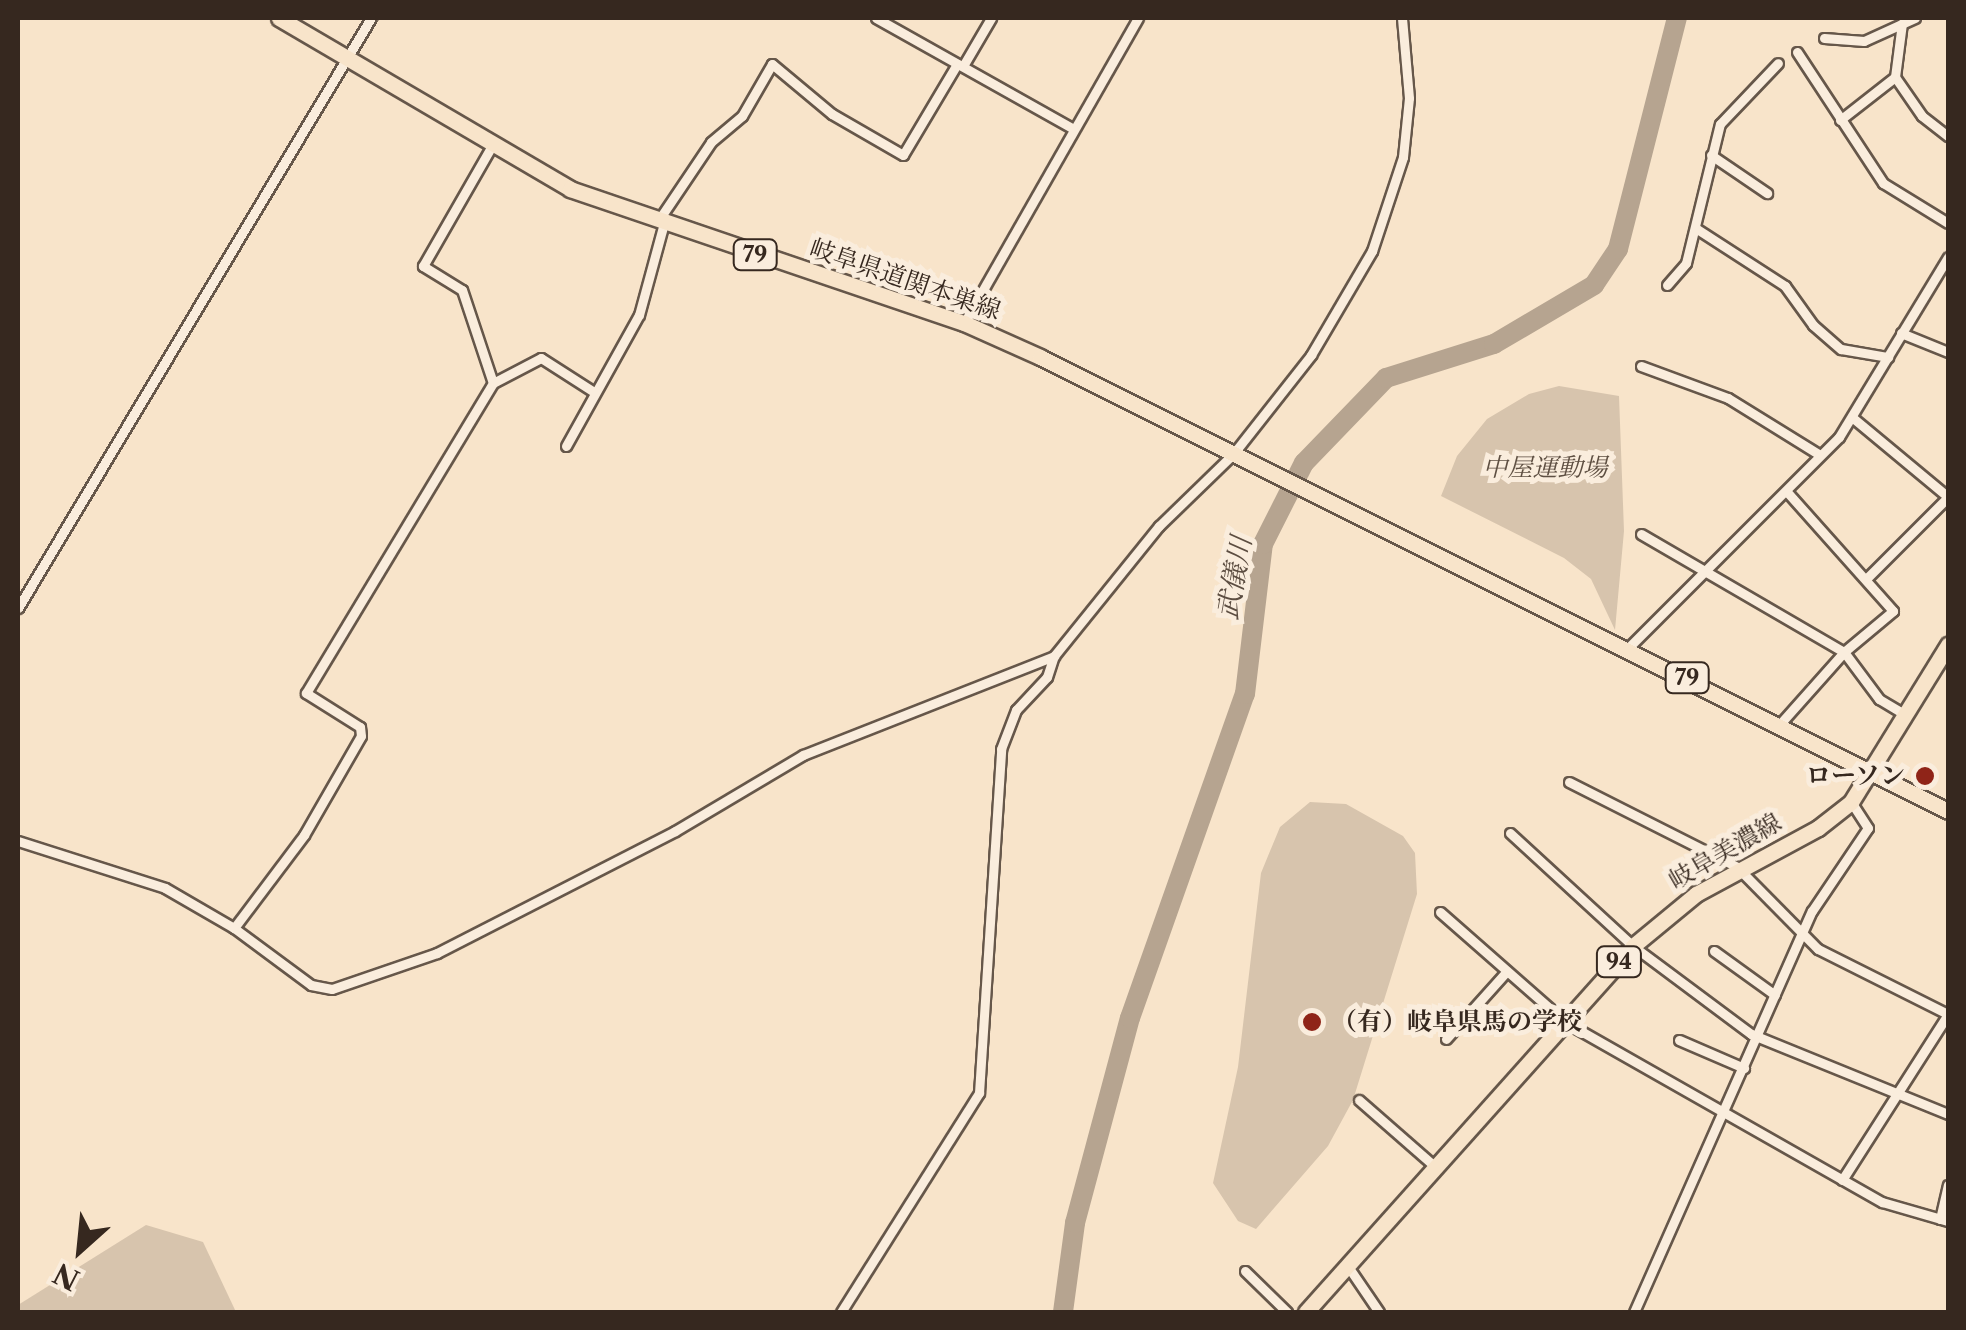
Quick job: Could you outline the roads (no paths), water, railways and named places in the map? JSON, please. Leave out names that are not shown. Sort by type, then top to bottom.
[{"type":"main road","name":"岐阜県道関本巣線","points":[[279,18],[570,189],[964,323],[1241,456]]},
{"type":"main road","name":"79","points":[[1241,456],[1948,811]]},
{"type":"main road","name":"岐阜美濃線","points":[[1306,1312],[1432,1164],[1633,946],[1738,867],[1818,828],[1851,802],[1874,773],[1948,645]]},
{"type":"street","points":[[18,608],[371,18]]},
{"type":"street","points":[[876,18],[1074,129]]},
{"type":"street","points":[[566,446],[639,315],[661,222],[711,142],[742,116],[772,64],[832,114],[904,154],[992,18]]},
{"type":"street","points":[[964,323],[1138,18]]},
{"type":"street","points":[[841,1312],[979,1093],[1001,749],[1016,710],[1047,677],[1054,656],[1159,526],[1241,456],[1311,356],[1392,205],[1408,98],[1402,18]]},
{"type":"street","points":[[1824,38],[1864,41],[1915,18]]},
{"type":"street","points":[[1902,24],[1895,76],[1922,116],[1948,136]]},
{"type":"street","points":[[1797,52],[1883,183],[1948,223]]},
{"type":"street","points":[[1666,284],[1686,264],[1720,124],[1778,63]]},
{"type":"street","points":[[1840,120],[1895,76]]},
{"type":"street","points":[[493,144],[423,266],[462,290],[493,384]]},
{"type":"street","points":[[1711,155],[1767,194]]},
{"type":"street","points":[[1697,229],[1785,286],[1813,326],[1841,349],[1888,356]]},
{"type":"street","points":[[1628,649],[1706,566],[1788,494],[1854,418],[1948,257]]},
{"type":"street","points":[[1901,333],[1948,352]]},
{"type":"street","points":[[234,928],[304,835],[361,736],[360,727],[306,693],[493,384],[541,358],[594,392]]},
{"type":"street","points":[[1641,366],[1728,398],[1820,455]]},
{"type":"street","points":[[1854,418],[1948,498],[1866,578]]},
{"type":"street","points":[[1780,726],[1844,652],[1893,611],[1788,494]]},
{"type":"street","points":[[1641,534],[1706,566],[1844,652],[1879,699],[1906,715]]},
{"type":"street","points":[[18,841],[165,888],[234,928],[322,989],[374,976],[494,924],[803,754],[1054,656]]},
{"type":"street","points":[[1570,782],[1738,867],[1802,936],[1947,1011],[1900,1095],[1842,1180]]},
{"type":"street","points":[[1634,1312],[1802,936],[1868,828],[1851,802]]},
{"type":"street","points":[[1510,834],[1633,946],[1758,1037],[1948,1114]]},
{"type":"street","points":[[1440,912],[1565,1022],[1882,1202],[1944,1220],[1948,1184]]},
{"type":"street","points":[[1714,951],[1776,995]]},
{"type":"street","points":[[1446,1039],[1507,971]]},
{"type":"street","points":[[1679,1040],[1744,1068]]},
{"type":"street","points":[[1359,1100],[1432,1164]]},
{"type":"street","points":[[1346,1265],[1379,1312]]},
{"type":"street","points":[[1245,1271],[1287,1312]]},
{"type":"waterway","name":"武儀川","points":[[1063,1312],[1075,1223],[1130,1018],[1245,694],[1263,544],[1304,463],[1386,378],[1494,344],[1594,285],[1618,249],[1677,18]]},
{"type":"place","name":"ローソン","points":[[1925,776]]},
{"type":"place","name":"（有）岐阜県馬の学校","points":[[1312,1022]]},
{"type":"park label","name":"中屋運動場","points":[[1545,468]]}]
